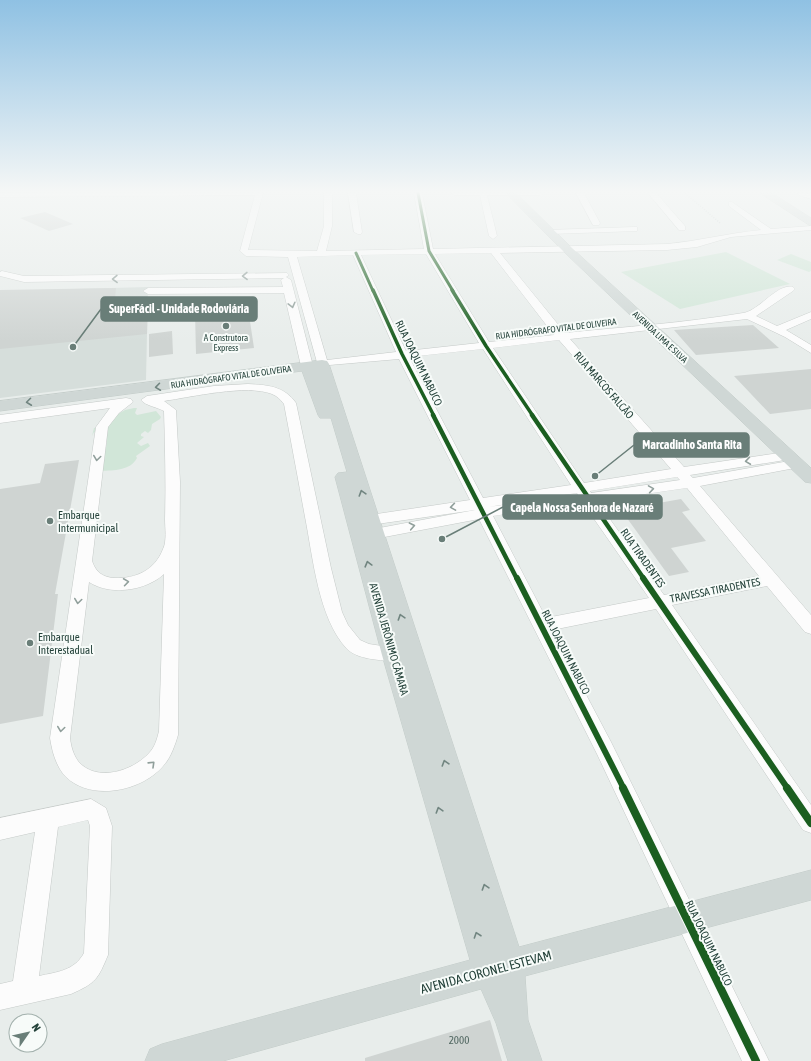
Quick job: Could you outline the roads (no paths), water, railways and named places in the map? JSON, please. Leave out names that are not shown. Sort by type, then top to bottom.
[{"type":"main road","name":"AVENIDA LIMA E SILVA","points":[[561,243],[811,478]]},
{"type":"main road","name":"RUA HIDRÓGRAFO VITAL DE OLIVEIRA","points":[[0,406],[207,376],[315,365]]},
{"type":"main road","name":"AVENIDA JERÔNIMO CÂMARA","points":[[315,365],[372,527],[402,655]]},
{"type":"main road","name":"AVENIDA JERÔNIMO CÂMARA","points":[[315,365],[329,426],[402,655],[499,969],[512,1020],[525,1061]]},
{"type":"main road","name":"AVENIDA CORONEL ESTEVAM","points":[[162,1061],[811,885]]},
{"type":"street","points":[[246,243],[244,252],[281,264]]},
{"type":"street","points":[[321,253],[324,243]]},
{"type":"street","name":"RUA TIRADENTES","points":[[427,243],[429,251],[486,346],[811,823]]},
{"type":"street","points":[[1,278],[91,279],[281,264],[292,254],[568,250],[697,244],[702,243]]},
{"type":"street","name":"RUA MARCOS FALCÃO","points":[[494,251],[561,336],[690,483],[811,627]]},
{"type":"street","name":"RUA JOAQUIM NABUCO","points":[[356,252],[402,354],[604,748],[756,1061]]},
{"type":"street","name":"AVENIDA JERÔNIMO CÂMARA","points":[[292,254],[315,365]]},
{"type":"street","name":"AVENIDA JERÔNIMO CÂMARA","points":[[281,264],[288,290],[315,365]]},
{"type":"street","points":[[1,278],[18,285]]},
{"type":"street","points":[[748,316],[757,311],[778,294],[790,289]]},
{"type":"street","points":[[148,291],[288,290]]},
{"type":"street","points":[[778,329],[811,315]]},
{"type":"street","points":[[748,316],[778,329],[800,341],[811,350]]},
{"type":"street","name":"RUA HIDRÓGRAFO VITAL DE OLIVEIRA","points":[[315,365],[748,316]]},
{"type":"street","points":[[147,400],[252,387],[266,389],[283,395],[290,403],[317,539],[334,612],[341,628],[354,645],[366,651],[402,655]]},
{"type":"street","points":[[114,390],[115,410],[102,427],[60,738],[62,753],[78,774],[104,782],[116,781],[146,770],[157,759],[166,742],[169,731],[172,548],[168,447],[170,410]]},
{"type":"street","points":[[0,419],[74,410],[114,390],[161,404],[170,410]]},
{"type":"street","points":[[170,410],[188,401],[244,392],[259,394],[276,401],[281,409],[317,539]]},
{"type":"street","points":[[74,410],[93,419],[102,427]]},
{"type":"street","points":[[585,493],[680,472],[791,460]]},
{"type":"street","points":[[372,527],[481,508],[585,493],[690,483],[791,460]]},
{"type":"street","points":[[84,561],[90,574],[98,580],[114,584],[131,582],[152,575],[166,561],[172,548]]},
{"type":"street","name":"TRAVESSA TIRADENTES","points":[[541,626],[772,579]]},
{"type":"street","points":[[0,829],[91,809],[98,815],[101,826],[96,955],[88,971],[71,981],[0,997]]},
{"type":"street","points":[[24,991],[48,819]]},
{"type":"place","name":"A Construtora Express","points":[[226,326]]},
{"type":"place","name":"SuperFácil - Unidade Rodoviária","points":[[73,347]]},
{"type":"place","name":"Marcadinho Santa Rita","points":[[595,476]]},
{"type":"place","name":"Embarque Intermunicipal","points":[[50,521]]},
{"type":"place","name":"Capela Nossa Senhora de Nazaré","points":[[442,539]]},
{"type":"place","name":"Embarque Interestadual","points":[[30,643]]}]
